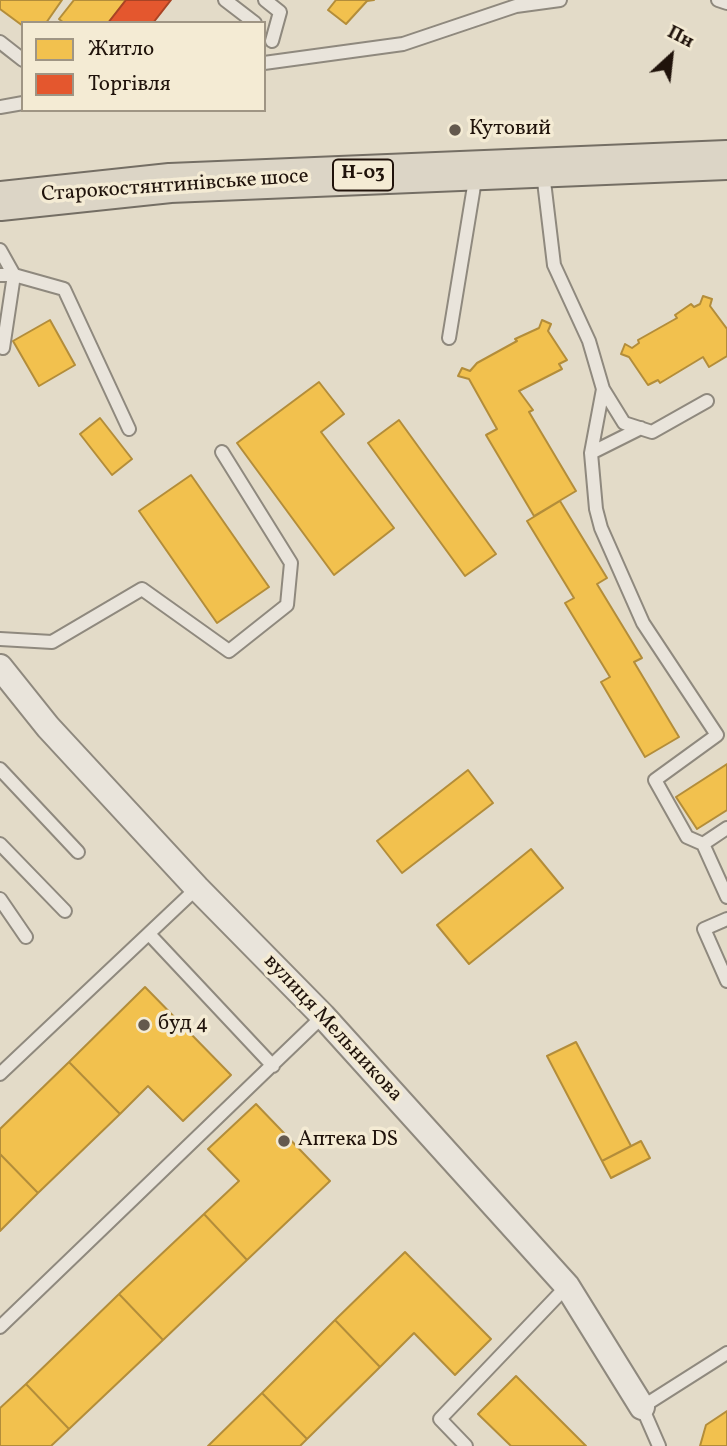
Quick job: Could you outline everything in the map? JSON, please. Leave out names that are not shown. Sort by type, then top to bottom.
[{"type":"main road","name":"Старокостянтинівське шосе","points":[[0,201],[170,183],[727,160]]},
{"type":"street","name":"вулиця Мельникова","points":[[0,667],[48,727],[197,888],[323,1016],[567,1286],[642,1408]]},
{"type":"lane","points":[[225,0],[252,21]]},
{"type":"lane","points":[[265,0],[280,12],[268,36],[271,62],[403,44],[516,3],[560,0]]},
{"type":"lane","points":[[718,0],[727,3]]},
{"type":"lane","points":[[0,41],[21,58]]},
{"type":"lane","points":[[0,107],[21,103]]},
{"type":"lane","points":[[543,168],[554,265],[589,341],[603,389],[624,423],[652,432],[707,401]]},
{"type":"lane","points":[[449,338],[477,170]]},
{"type":"lane","points":[[0,250],[14,275],[3,348]]},
{"type":"lane","points":[[0,275],[14,275],[64,289],[130,429]]},
{"type":"lane","points":[[603,389],[591,453],[596,509],[606,540],[643,623],[722,732],[654,780],[687,837],[703,844],[727,897]]},
{"type":"lane","points":[[591,453],[641,428]]},
{"type":"lane","points":[[0,639],[52,642],[142,589],[229,651],[287,605],[291,563],[222,452]]},
{"type":"lane","points":[[0,769],[78,852]]},
{"type":"lane","points":[[703,844],[727,828]]},
{"type":"lane","points":[[0,844],[65,911]]},
{"type":"lane","points":[[0,1074],[197,888]]},
{"type":"lane","points":[[0,899],[26,937]]},
{"type":"lane","points":[[727,919],[704,929],[723,963],[727,981]]},
{"type":"lane","points":[[150,935],[273,1066]]},
{"type":"lane","points":[[0,1326],[323,1016]]},
{"type":"lane","points":[[466,1446],[440,1419],[567,1286]]},
{"type":"lane","points":[[659,1446],[642,1408],[727,1353]]},
{"type":"building: Житло","points":[[0,0],[62,0],[47,21],[21,21],[21,25],[0,9]]},
{"type":"building: Житло","points":[[74,0],[126,0],[110,21],[59,19]]},
{"type":"building: Житло","points":[[336,0],[374,0],[367,1],[346,24],[328,10]]},
{"type":"building: Житло","points":[[703,296],[712,299],[710,306],[727,329],[727,356],[709,367],[703,357],[660,383],[658,380],[648,385],[629,357],[621,354],[625,344],[632,348],[639,343],[638,340],[677,318],[675,315],[691,304],[694,307],[700,304]]},
{"type":"building: Житло","points":[[50,320],[75,365],[39,386],[13,341]]},
{"type":"building: Житло","points":[[542,320],[551,324],[548,331],[567,360],[559,364],[562,369],[519,391],[533,410],[529,412],[576,491],[534,516],[486,435],[497,429],[469,379],[458,376],[462,368],[470,371],[477,363],[517,341],[515,339],[539,328]]},
{"type":"building: Житло","points":[[319,382],[344,414],[321,432],[394,528],[334,575],[237,443]]},
{"type":"building: Житло","points":[[100,418],[132,459],[112,475],[80,434]]},
{"type":"building: Житло","points":[[399,420],[496,554],[465,576],[368,443]]},
{"type":"building: Житло","points":[[191,475],[269,587],[217,623],[139,511]]},
{"type":"building: Житло","points":[[560,501],[607,578],[597,584],[642,658],[634,662],[679,737],[645,757],[601,682],[610,677],[565,603],[574,598],[527,521]]},
{"type":"building: Житло","points":[[727,764],[727,810],[697,829],[676,797]]},
{"type":"building: Житло","points":[[468,770],[493,803],[402,873],[377,841]]},
{"type":"building: Житло","points":[[531,849],[563,888],[469,964],[437,925]]},
{"type":"building: Житло","name":"буд 4","points":[[145,987],[231,1075],[183,1121],[148,1086],[120,1114],[69,1062]]},
{"type":"building: Житло","points":[[576,1042],[631,1146],[602,1161],[547,1056]]},
{"type":"building: Житло","points":[[69,1062],[120,1114],[38,1193],[0,1154],[0,1129]]},
{"type":"building: Житло","points":[[256,1104],[330,1181],[247,1260],[204,1214],[239,1181],[208,1149]]},
{"type":"building: Житло","points":[[641,1141],[650,1158],[611,1178],[602,1161]]},
{"type":"building: Житло","points":[[0,1154],[38,1193],[0,1231]]},
{"type":"building: Житло","points":[[204,1214],[247,1260],[163,1340],[119,1294]]},
{"type":"building: Житло","points":[[405,1252],[491,1339],[455,1375],[414,1333],[380,1367],[335,1320]]},
{"type":"building: Житло","points":[[119,1294],[163,1340],[69,1429],[26,1384]]},
{"type":"building: Житло","points":[[335,1320],[380,1367],[307,1439],[262,1393]]},
{"type":"building: Житло","points":[[516,1376],[586,1446],[511,1446],[478,1414]]},
{"type":"building: Житло","points":[[26,1384],[69,1429],[51,1446],[0,1446],[0,1408]]},
{"type":"building: Житло","points":[[262,1393],[307,1439],[300,1446],[208,1446]]},
{"type":"building: Житло","points":[[727,1411],[727,1446],[700,1446],[706,1425]]},
{"type":"building: Торгівля","points":[[126,0],[171,0],[155,21],[110,21]]},
{"type":"place","name":"Кутовий","points":[[455,130]]},
{"type":"place","name":"буд 4","points":[[144,1025]]},
{"type":"place","name":"Аптека DS","points":[[284,1141]]}]
